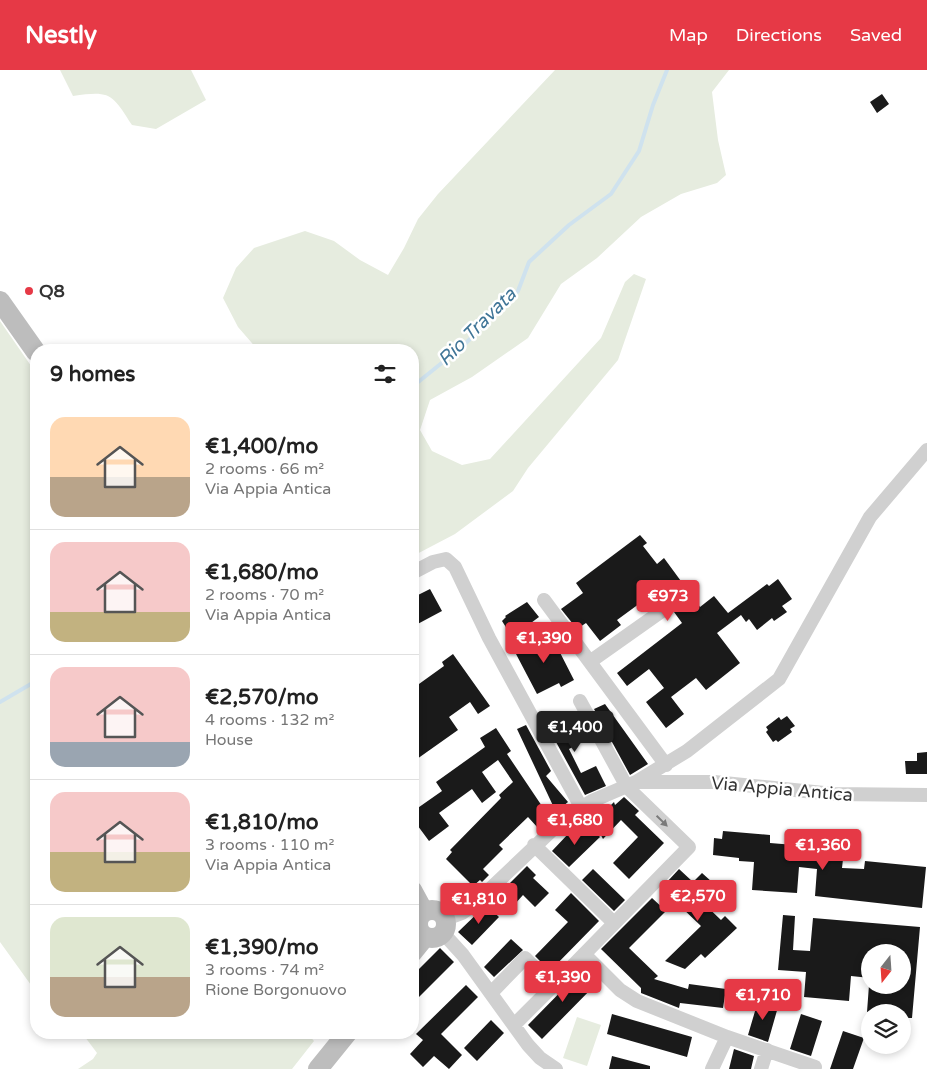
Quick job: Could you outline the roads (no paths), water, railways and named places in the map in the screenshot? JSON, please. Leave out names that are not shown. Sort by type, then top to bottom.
[{"type":"street","points":[[0,301],[30,344]]},
{"type":"street","points":[[632,784],[666,765],[758,698],[779,679],[870,517],[927,450]]},
{"type":"street","points":[[419,569],[433,562],[446,559],[455,567],[489,638],[582,806]]},
{"type":"street","points":[[544,600],[666,765]]},
{"type":"street","points":[[591,662],[666,608]]},
{"type":"street","points":[[514,1025],[689,847],[632,784],[580,701]]},
{"type":"street","name":"Via Appia Antica","points":[[438,930],[472,906],[534,845],[582,806],[632,784],[714,782],[834,794],[927,795]]},
{"type":"street","points":[[534,845],[614,923]]},
{"type":"street","points":[[419,903],[424,912],[437,910],[438,930],[463,955],[540,1058],[556,1069]]},
{"type":"street","points":[[419,947],[438,930]]},
{"type":"street","points":[[584,954],[620,990],[637,1001],[727,1037],[815,1066],[814,1069]]},
{"type":"street","points":[[491,993],[526,958],[553,986]]},
{"type":"street","points":[[712,1069],[727,1037]]},
{"type":"street","points":[[318,1069],[342,1039]]},
{"type":"street","points":[[761,1069],[767,1050]]},
{"type":"waterway","name":"Rio Travata","points":[[419,381],[464,345],[518,291],[529,262],[569,225],[611,194],[639,151],[653,105],[667,70]]},
{"type":"waterway","name":"Rio Travata","points":[[0,702],[30,684]]},
{"type":"place","name":"Q8","points":[[29,291]]}]
